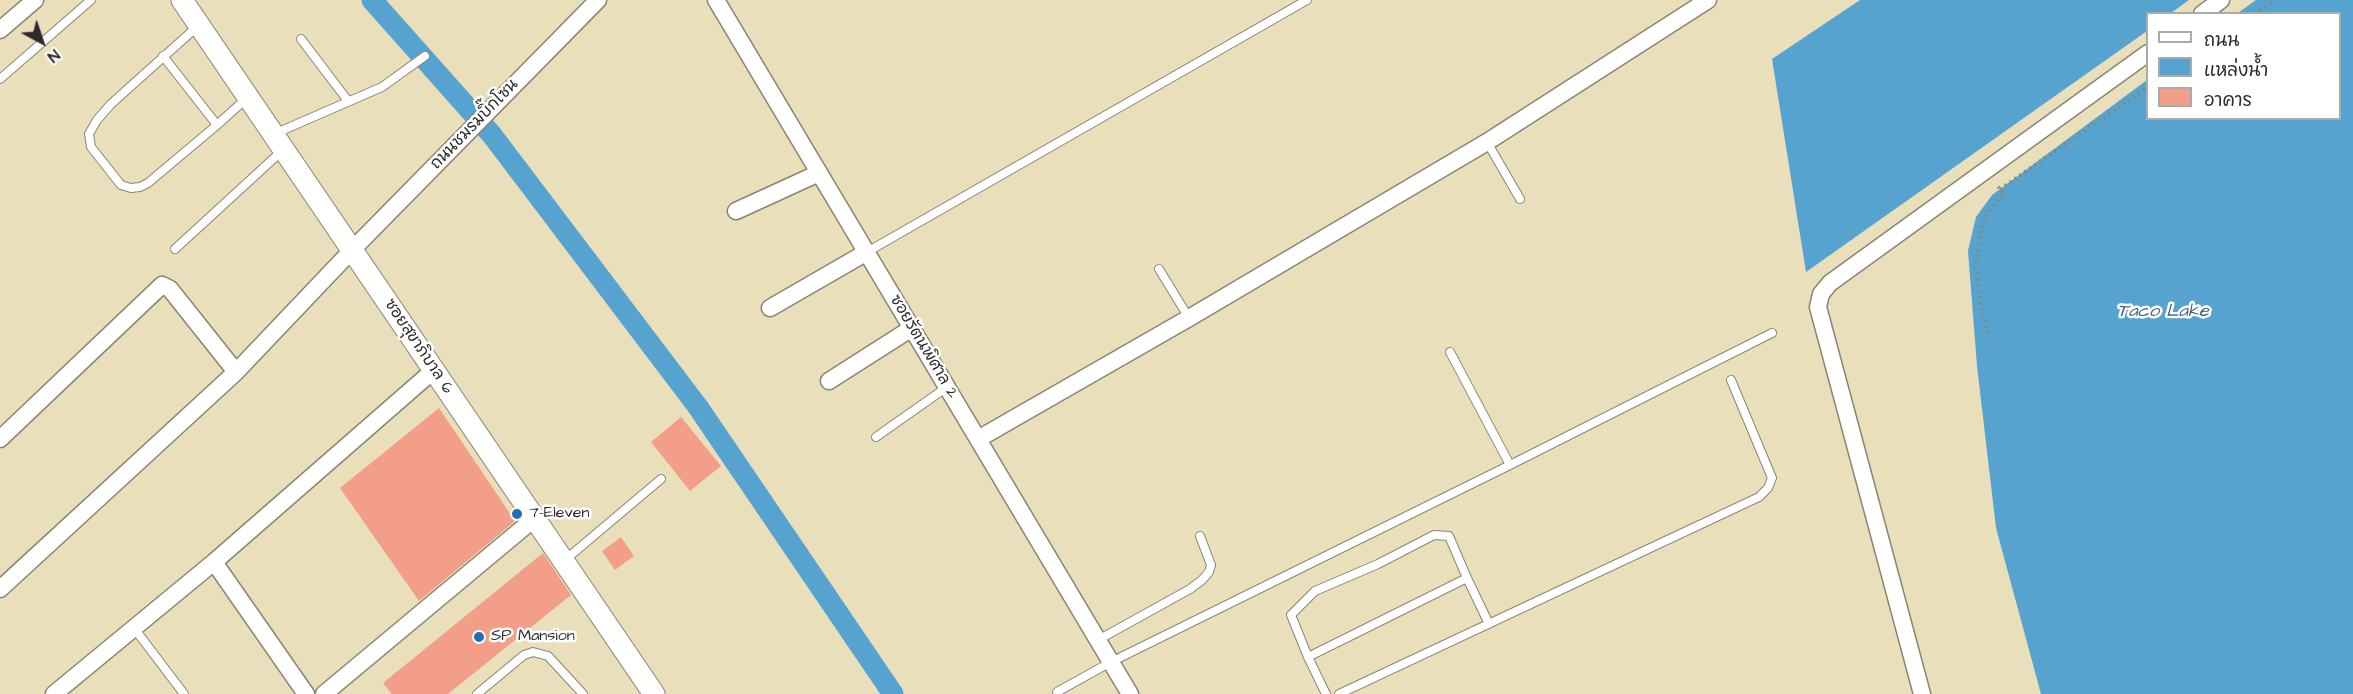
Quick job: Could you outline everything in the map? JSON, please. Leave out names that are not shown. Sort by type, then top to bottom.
[{"type":"street","points":[[16,16],[23,0]]},
{"type":"street","points":[[0,30],[35,0]]},
{"type":"street","name":"ซอยสุขาภิบาล 6","points":[[182,0],[654,694]]},
{"type":"street","name":"ถนนชมรมบิ๊กโซน","points":[[0,590],[236,372],[353,249],[598,0]]},
{"type":"street","name":"ซอยรัตนพิศาล 2","points":[[716,0],[1130,694]]},
{"type":"street","points":[[978,439],[1189,318],[1487,142],[1708,0]]},
{"type":"street","points":[[2205,12],[2221,0]]},
{"type":"street","points":[[1922,694],[1818,307],[1821,294],[1830,283],[2146,54]]},
{"type":"street","points":[[736,211],[819,173]]},
{"type":"street","points":[[770,308],[867,252]]},
{"type":"street","points":[[0,439],[162,285],[170,289],[236,372]]},
{"type":"street","points":[[829,381],[912,328]]},
{"type":"street","points":[[54,694],[214,561],[434,370]]},
{"type":"street","points":[[324,694],[535,519]]},
{"type":"street","points":[[214,561],[306,694]]},
{"type":"lane","points":[[0,79],[91,0]]},
{"type":"lane","points":[[867,252],[1306,0]]},
{"type":"lane","points":[[199,24],[111,104],[97,120],[89,134],[91,147],[122,185],[130,188],[140,187],[148,183],[218,125],[248,97]]},
{"type":"lane","points":[[301,39],[348,101]]},
{"type":"lane","points":[[163,56],[218,125]]},
{"type":"lane","points":[[175,249],[279,142],[348,101],[382,87],[425,56]]},
{"type":"lane","points":[[1487,142],[1520,199]]},
{"type":"lane","points":[[1159,269],[1189,318]]},
{"type":"lane","points":[[1057,692],[1111,662],[1772,333]]},
{"type":"lane","points":[[1450,352],[1510,465]]},
{"type":"lane","points":[[1339,694],[1759,497],[1768,488],[1772,478],[1731,381]]},
{"type":"lane","points":[[876,437],[947,387]]},
{"type":"lane","points":[[564,561],[661,479]]},
{"type":"lane","points":[[1326,694],[1291,615],[1315,591],[1378,564],[1434,535],[1449,536],[1489,624]]},
{"type":"lane","points":[[1098,640],[1202,580],[1209,572],[1211,565],[1200,536]]},
{"type":"lane","points":[[1308,657],[1467,578]]},
{"type":"lane","points":[[134,628],[184,694]]},
{"type":"lane","points":[[477,694],[524,655],[533,652],[548,656],[584,694]]},
{"type":"path","points":[[2258,12],[2275,0]]},
{"type":"path","points":[[1989,339],[1975,265],[1983,223],[1995,202],[2004,194],[2000,189],[2146,88]]},
{"type":"water","points":[[1860,0],[2189,0],[2172,12],[2146,12],[2146,32],[1806,272],[1772,59]]},
{"type":"water","name":"Taco Lake","points":[[2256,0],[2353,0],[2353,694],[2041,694],[1996,528],[1977,366],[1968,251],[1976,217],[1992,195],[2146,81],[2146,120],[2341,120],[2341,12],[2239,12]]},
{"type":"building","points":[[439,408],[515,521],[419,601],[340,488]]},
{"type":"building","points":[[681,417],[721,466],[690,491],[651,442]]},
{"type":"building","points":[[621,537],[634,556],[615,570],[602,551]]},
{"type":"building","name":"SP Mansion","points":[[543,553],[571,595],[448,694],[392,694],[383,683]]},
{"type":"waterway","points":[[372,0],[492,135],[698,407],[893,694]]},
{"type":"place","name":"7-Eleven","points":[[517,514]]},
{"type":"place","name":"SP Mansion","points":[[479,637]]}]
